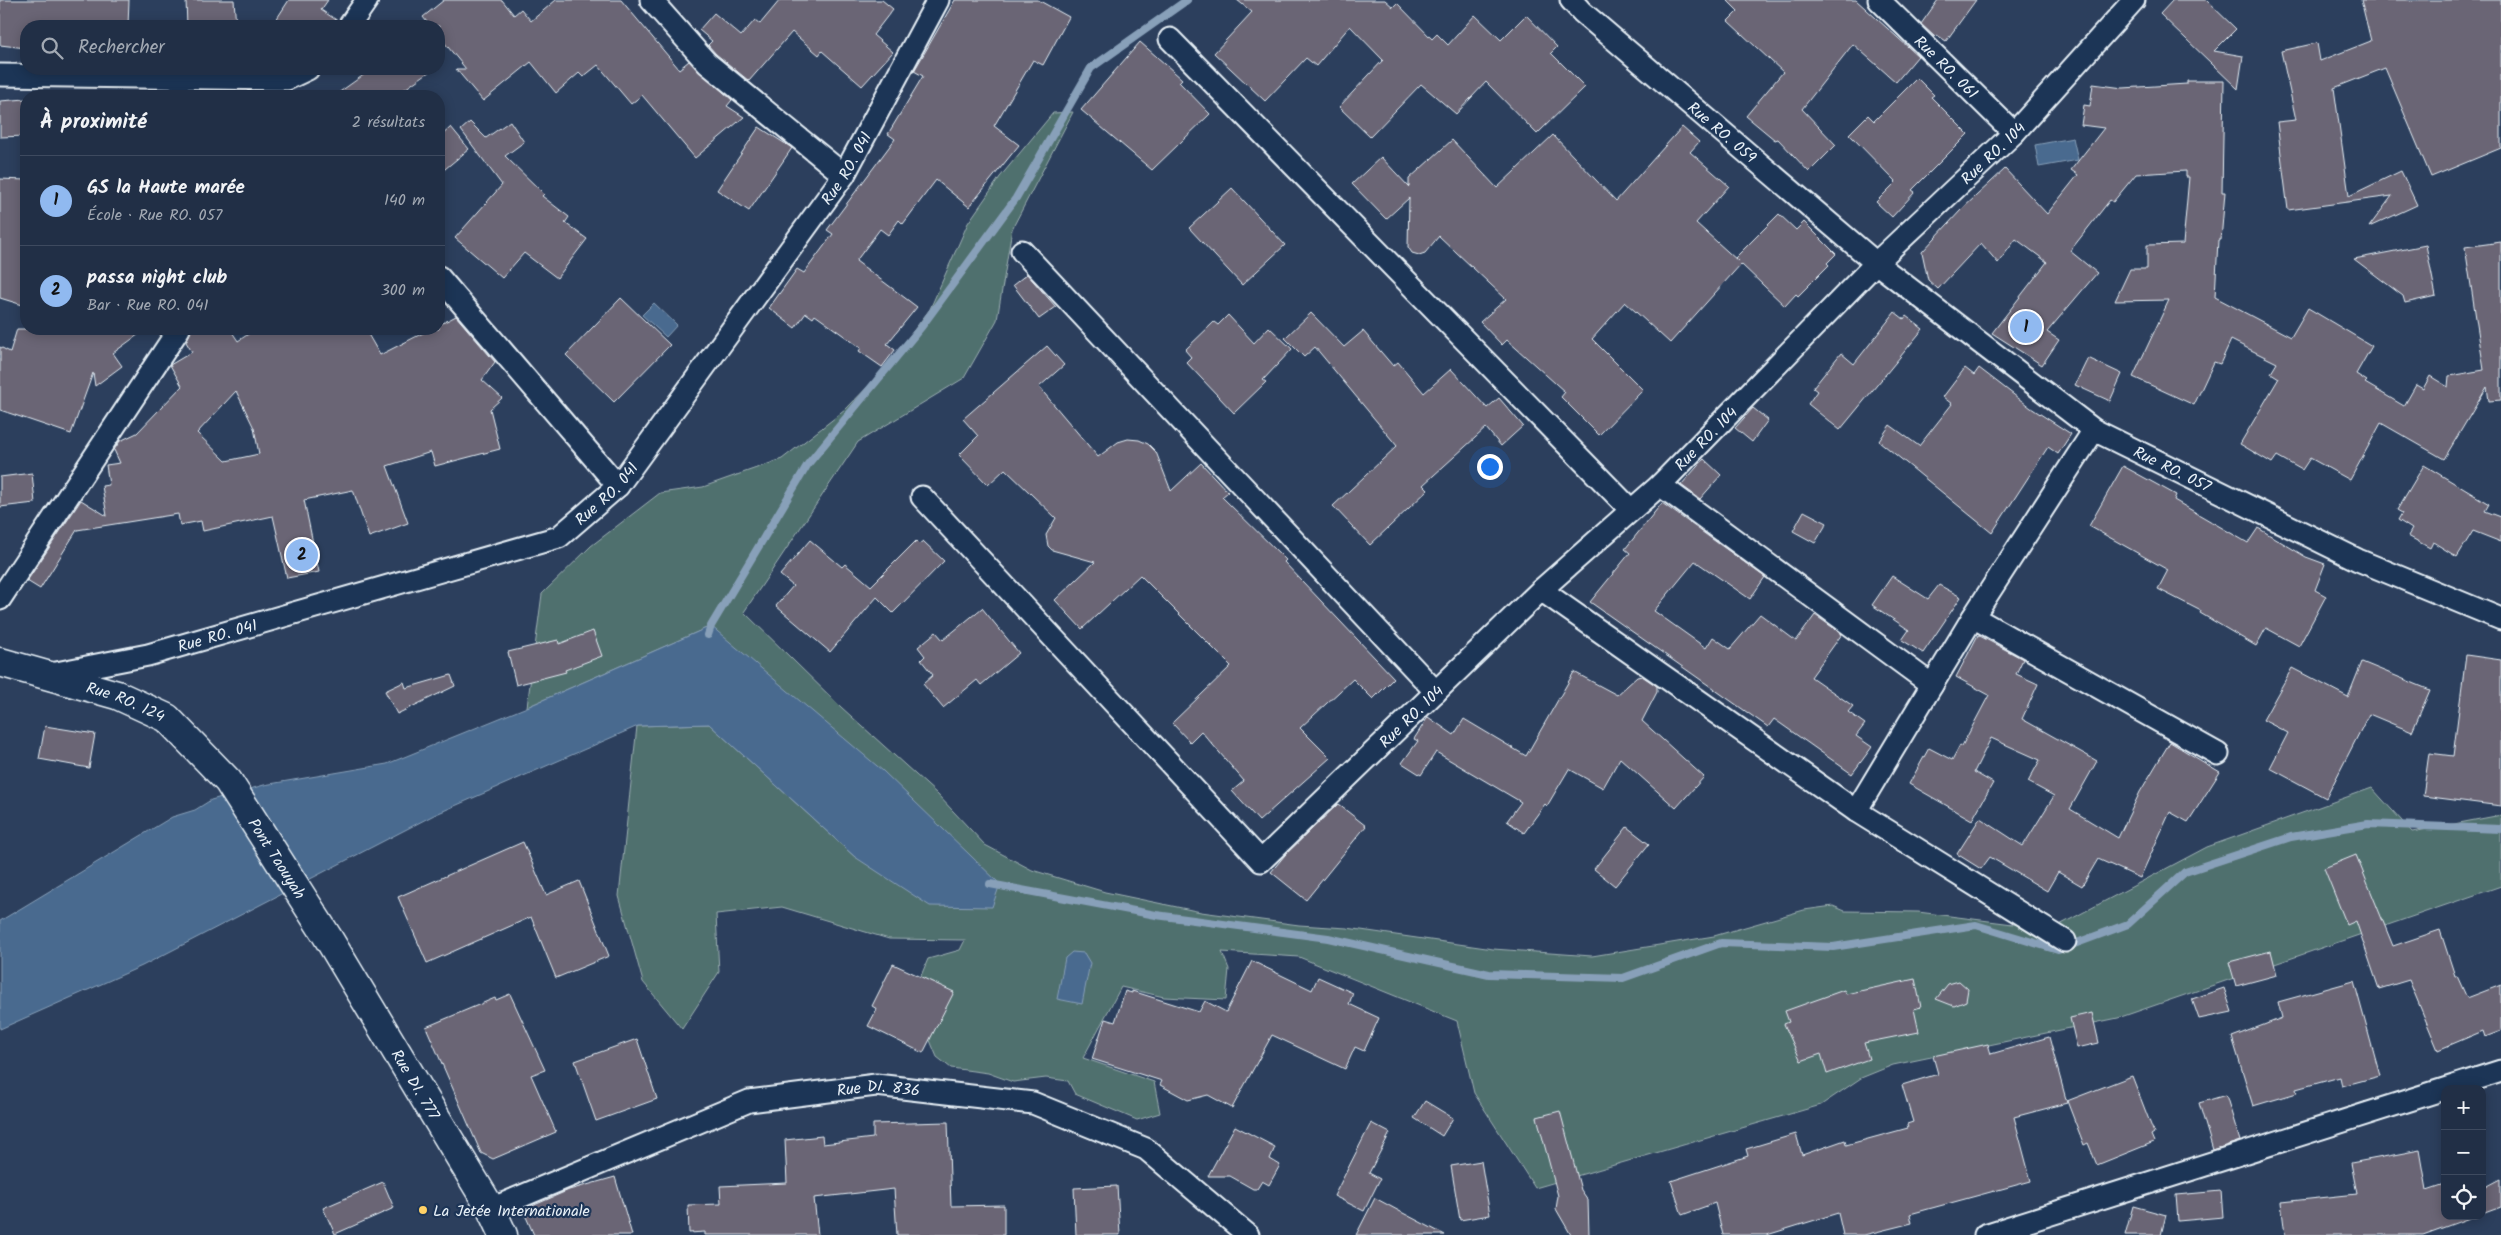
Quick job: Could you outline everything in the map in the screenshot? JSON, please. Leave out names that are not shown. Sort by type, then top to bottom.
[{"type":"street","points":[[353,20],[367,0]]},
{"type":"street","points":[[652,0],[707,63],[844,175]]},
{"type":"street","name":"Rue RO. 041","points":[[46,674],[148,655],[559,537],[618,486],[844,175],[938,0]]},
{"type":"street","name":"Rue RO. 059","points":[[1571,0],[1582,12],[1876,263]]},
{"type":"street","name":"Rue RO. 061","points":[[1879,0],[2014,133]]},
{"type":"street","name":"Rue RO. 104","points":[[922,497],[1261,861],[1541,590],[1630,509],[1660,485],[1876,263],[2014,133],[2134,0]]},
{"type":"street","points":[[1170,39],[1630,509]]},
{"type":"street","points":[[0,75],[291,88],[303,75]]},
{"type":"street","points":[[1022,251],[1436,692]]},
{"type":"street","name":"Rue RO. 057","points":[[1876,263],[2094,430],[2358,560],[2501,619]]},
{"type":"street","points":[[445,285],[618,486]]},
{"type":"street","points":[[0,600],[175,335]]},
{"type":"street","points":[[1856,811],[1972,617],[2094,430]]},
{"type":"street","points":[[1660,485],[1932,685]]},
{"type":"street","points":[[1541,590],[1856,811],[2065,941]]},
{"type":"street","points":[[1972,617],[2218,754]]},
{"type":"street","name":"Rue RO. 124","points":[[0,662],[118,695],[167,718],[228,781]]},
{"type":"street","name":"Pont Taouyah","points":[[228,781],[327,936]]},
{"type":"street","name":"Rue DI. 777","points":[[327,936],[491,1208],[503,1235]]},
{"type":"street","points":[[1985,1235],[2501,1071]]},
{"type":"street","name":"Rue DI. 836","points":[[491,1208],[750,1101],[876,1085],[1033,1103],[1146,1149],[1248,1235]]},
{"type":"green space","points":[[1073,112],[1012,229],[997,320],[964,378],[858,442],[744,612],[841,707],[937,794],[985,845],[1032,870],[1105,892],[1201,912],[1299,925],[1347,928],[1493,949],[1592,956],[1714,936],[1804,910],[1833,906],[1845,911],[1918,912],[2052,929],[2207,847],[2372,788],[2412,832],[2501,815],[2501,886],[2118,1018],[1893,1065],[1861,1078],[1821,1105],[1535,1188],[1474,1093],[1457,1021],[1299,957],[1222,952],[1229,969],[1226,1000],[1164,997],[1121,987],[1083,1058],[1154,1082],[1160,1113],[1137,1120],[1075,1094],[1068,1081],[1046,1078],[1013,1082],[988,1073],[951,1068],[937,1057],[926,1031],[918,983],[928,959],[960,950],[965,940],[889,939],[782,907],[716,914],[719,972],[682,1029],[643,982],[619,896],[637,726],[709,724],[855,857],[711,626],[527,707],[542,594],[591,546],[660,493],[703,487],[782,459],[845,410],[884,370],[930,309],[968,223],[1000,177],[1053,113]]},
{"type":"water","points":[[2073,138],[2078,160],[2039,167],[2035,145]]},
{"type":"water","points":[[654,303],[677,325],[666,337],[642,315]]},
{"type":"water","points":[[711,626],[883,771],[1000,884],[992,907],[930,906],[855,857],[709,724],[638,726],[434,815],[142,966],[0,1029],[0,921],[172,817],[195,810],[211,800],[264,785],[387,764],[527,707]]},
{"type":"water","points":[[1072,952],[1084,953],[1090,963],[1082,1004],[1057,999],[1065,958]]},
{"type":"building","points":[[0,0],[129,0],[128,20],[20,20],[20,47],[0,45]]},
{"type":"building","points":[[186,0],[234,0],[236,20],[187,20]]},
{"type":"building","points":[[289,0],[328,0],[321,10],[336,20],[276,20]]},
{"type":"building","points":[[444,0],[502,0],[514,15],[521,9],[531,21],[556,0],[621,0],[679,69],[689,61],[732,100],[727,106],[744,117],[695,158],[642,95],[631,104],[598,65],[583,77],[579,73],[556,93],[531,62],[483,101],[456,69],[466,69],[445,43],[445,20],[425,20],[423,17]]},
{"type":"building","points":[[780,0],[882,0],[893,9],[873,35],[893,52],[862,86],[822,51],[819,55],[792,32],[749,81],[716,54],[708,45],[712,41],[699,30],[714,13],[741,36],[755,20],[760,24]]},
{"type":"building","points":[[955,0],[1038,0],[1069,17],[1043,65],[1033,60],[994,126],[1019,145],[969,207],[936,180],[903,224],[899,220],[888,235],[880,229],[856,261],[917,307],[887,344],[895,350],[882,367],[859,351],[861,348],[815,315],[813,318],[806,313],[795,328],[769,308],[797,269],[804,273],[833,234],[827,230],[895,139],[888,134],[923,76],[914,71]]},
{"type":"building","points":[[1237,0],[1385,0],[1393,7],[1397,3],[1432,39],[1437,34],[1448,45],[1475,15],[1501,40],[1526,15],[1557,47],[1551,53],[1585,87],[1537,134],[1486,82],[1456,114],[1421,84],[1370,137],[1339,107],[1383,60],[1350,26],[1316,66],[1306,58],[1265,101],[1214,53],[1252,12]]},
{"type":"building","points":[[1727,0],[1856,0],[1918,56],[1896,82],[1853,44],[1802,109],[1836,145],[1809,172],[1778,139],[1775,140],[1746,116],[1783,72],[1728,21],[1738,11]]},
{"type":"building","points":[[1938,0],[1976,0],[1946,41],[1937,35],[1935,37],[1921,24]]},
{"type":"building","points":[[2173,0],[2206,0],[2236,29],[2214,51],[2243,56],[2238,89],[2160,14]]},
{"type":"building","points":[[2361,0],[2501,0],[2501,148],[2431,177],[2385,68],[2334,88],[2349,196],[2401,171],[2417,205],[2369,227],[2392,196],[2288,210],[2277,122],[2296,120],[2281,51],[2317,43],[2320,61],[2371,41]]},
{"type":"building","points":[[1140,42],[1182,79],[1179,82],[1210,114],[1152,170],[1081,110]]},
{"type":"building","points":[[364,75],[425,75],[403,90],[342,90]]},
{"type":"building","points":[[1917,78],[1934,95],[1931,97],[1968,134],[1912,190],[1915,192],[1892,217],[1876,202],[1896,182],[1849,134],[1868,115],[1874,121]]},
{"type":"building","points":[[2187,81],[2224,81],[2222,192],[2225,192],[2221,240],[2218,240],[2215,297],[2291,337],[2308,308],[2372,346],[2356,374],[2367,381],[2365,383],[2404,406],[2416,385],[2423,389],[2430,376],[2448,387],[2449,376],[2484,370],[2465,247],[2501,242],[2501,400],[2489,401],[2487,387],[2444,459],[2381,423],[2350,480],[2310,458],[2302,470],[2277,456],[2272,463],[2240,444],[2279,378],[2271,373],[2277,363],[2231,340],[2220,364],[2214,362],[2194,405],[2133,377],[2169,300],[2115,301],[2130,269],[2147,269],[2147,245],[2183,244],[2189,177],[2186,177],[2186,171],[2136,174],[2113,202],[2110,200],[2070,251],[2097,273],[2047,332],[2059,340],[2042,365],[1992,333],[2047,262],[2016,239],[1998,263],[1981,243],[1938,289],[1928,280],[1922,252],[1961,210],[2005,169],[2047,214],[2078,175],[2071,170],[2104,128],[2081,125],[2084,105],[2090,106],[2093,84],[2123,88],[2187,84]]},
{"type":"building","points":[[20,99],[20,136],[0,137],[0,101]]},
{"type":"building","points":[[510,121],[524,142],[505,156],[544,194],[542,196],[569,217],[565,223],[587,239],[557,278],[524,253],[502,278],[455,238],[502,185],[461,130],[470,122],[486,138]]},
{"type":"building","points":[[451,127],[469,149],[445,169],[445,132]]},
{"type":"building","points":[[759,127],[792,148],[749,211],[717,190]]},
{"type":"building","points":[[1682,127],[1699,142],[1690,152],[1729,186],[1696,223],[1738,261],[1735,258],[1779,214],[1796,230],[1804,222],[1836,254],[1827,263],[1829,265],[1798,296],[1796,294],[1785,306],[1741,264],[1670,343],[1625,302],[1592,339],[1643,390],[1599,435],[1561,397],[1565,392],[1507,340],[1502,345],[1480,322],[1506,299],[1439,236],[1425,253],[1419,255],[1412,253],[1408,247],[1409,198],[1386,219],[1352,184],[1381,157],[1409,187],[1409,179],[1452,140],[1497,188],[1553,135],[1616,201]]},
{"type":"building","points":[[0,179],[20,180],[20,304],[0,298]]},
{"type":"building","points":[[1232,188],[1285,245],[1242,285],[1189,228]]},
{"type":"building","points":[[2426,245],[2436,296],[2405,303],[2403,296],[2354,259]]},
{"type":"building","points":[[1027,274],[1056,307],[1039,319],[1013,285]]},
{"type":"building","points":[[621,298],[670,345],[614,402],[566,355]]},
{"type":"building","points":[[1895,312],[1904,319],[1906,316],[1923,329],[1840,430],[1808,404],[1817,391],[1813,388],[1841,353],[1854,364]]},
{"type":"building","points":[[1311,313],[1344,347],[1363,331],[1393,366],[1398,362],[1424,393],[1451,369],[1487,408],[1499,398],[1523,426],[1501,446],[1486,428],[1423,485],[1428,490],[1370,545],[1333,506],[1397,446],[1315,347],[1304,357],[1285,338]]},
{"type":"building","points":[[1228,315],[1254,343],[1269,327],[1292,349],[1263,380],[1266,382],[1234,413],[1186,362],[1191,357],[1185,350],[1214,322],[1218,325]]},
{"type":"building","points":[[456,316],[495,362],[482,380],[502,398],[490,409],[500,449],[435,466],[431,452],[387,466],[408,523],[369,537],[353,490],[304,500],[319,572],[287,578],[273,516],[203,531],[201,521],[180,525],[178,514],[77,530],[40,589],[27,581],[81,500],[107,516],[102,486],[109,485],[106,465],[120,463],[114,450],[120,441],[137,433],[182,386],[170,365],[192,352],[186,342],[189,335],[234,335],[238,341],[247,335],[368,335],[380,355],[419,335],[445,335],[445,322]],"holes":[[[236,391],[254,428],[259,454],[226,461],[197,433]]]},
{"type":"building","points":[[17,329],[20,329],[20,335],[138,335],[113,353],[122,366],[95,386],[93,373],[71,434],[0,410],[0,347],[10,352]]},
{"type":"building","points":[[1047,346],[1064,365],[1039,387],[1098,457],[1118,442],[1128,439],[1139,440],[1148,444],[1156,452],[1171,491],[1201,463],[1228,492],[1222,497],[1286,560],[1284,562],[1394,678],[1373,699],[1353,679],[1300,728],[1330,758],[1259,821],[1232,791],[1244,781],[1201,731],[1190,742],[1172,723],[1231,666],[1140,575],[1082,629],[1055,600],[1095,562],[1052,550],[1048,546],[1046,535],[1056,518],[1005,469],[988,485],[959,455],[978,436],[963,419]]},
{"type":"building","points":[[2088,358],[2122,374],[2110,401],[2075,385]]},
{"type":"building","points":[[1965,368],[1974,375],[1979,368],[2031,408],[2071,434],[2058,454],[2048,447],[1992,533],[1879,441],[1890,425],[1919,446],[1952,404],[1943,397]]},
{"type":"building","points":[[1753,408],[1768,420],[1752,442],[1735,428]]},
{"type":"building","points":[[1704,459],[1721,475],[1700,499],[1681,485]]},
{"type":"building","points":[[2424,465],[2489,504],[2485,511],[2501,517],[2501,542],[2473,531],[2457,557],[2433,542],[2430,548],[2408,536],[2412,529],[2398,520],[2402,513],[2397,510]]},
{"type":"building","points":[[2123,466],[2176,495],[2174,500],[2248,543],[2258,528],[2306,557],[2325,564],[2315,590],[2326,596],[2299,646],[2266,628],[2256,646],[2200,613],[2201,611],[2158,589],[2168,570],[2089,526]]},
{"type":"building","points":[[32,473],[35,503],[0,507],[0,477]]},
{"type":"building","points":[[1662,503],[1765,577],[1750,599],[1695,561],[1654,611],[1706,648],[1713,637],[1730,649],[1760,614],[1796,641],[1815,615],[1842,634],[1811,677],[1853,706],[1848,712],[1865,724],[1856,736],[1872,747],[1852,774],[1774,719],[1768,727],[1590,602],[1630,553],[1625,549]]},
{"type":"building","points":[[1804,511],[1827,523],[1815,543],[1793,531]]},
{"type":"building","points":[[810,540],[842,567],[845,564],[871,586],[916,541],[919,544],[923,541],[944,561],[893,613],[877,597],[830,652],[776,606],[793,586],[780,575]]},
{"type":"building","points":[[1892,576],[1928,599],[1939,585],[1961,597],[1923,653],[1902,640],[1909,630],[1872,605]]},
{"type":"building","points":[[982,608],[1019,653],[981,685],[977,680],[943,708],[923,684],[933,675],[921,660],[925,656],[918,647],[936,632],[943,640]]},
{"type":"building","points":[[593,631],[602,656],[565,670],[566,672],[516,685],[508,652],[558,640],[559,644]]},
{"type":"building","points":[[1978,635],[2023,659],[2016,674],[2038,684],[2022,719],[2097,761],[2070,809],[2118,838],[2140,792],[2170,742],[2220,772],[2188,822],[2170,812],[2140,878],[2098,859],[2082,886],[2058,872],[2047,891],[1990,857],[1981,869],[1957,854],[1980,818],[2023,846],[2054,796],[2028,782],[2040,760],[1991,738],[1974,772],[1993,783],[1972,820],[1909,784],[1929,748],[1952,760],[1960,745],[1962,746],[1989,695],[1956,677]]},
{"type":"building","points":[[2466,655],[2501,660],[2501,806],[2423,796],[2429,753],[2453,756]]},
{"type":"building","points":[[2362,662],[2430,690],[2412,732],[2369,714],[2326,798],[2270,768],[2288,733],[2263,720],[2292,668],[2348,697]]},
{"type":"building","points":[[1574,672],[1617,695],[1637,677],[1642,676],[1657,686],[1657,692],[1642,721],[1704,777],[1676,808],[1620,758],[1603,788],[1569,769],[1547,806],[1545,804],[1524,833],[1507,821],[1521,802],[1436,752],[1421,775],[1402,763],[1418,741],[1414,739],[1428,717],[1454,735],[1464,719],[1526,756]]},
{"type":"building","points":[[451,675],[455,686],[397,714],[385,691],[404,682],[406,688]]},
{"type":"building","points":[[45,726],[95,734],[89,768],[39,759]]},
{"type":"building","points":[[1338,804],[1366,826],[1306,900],[1271,872],[1285,855]]},
{"type":"building","points":[[1627,827],[1649,844],[1615,886],[1594,869]]},
{"type":"building","points":[[523,842],[546,895],[579,881],[609,956],[556,978],[531,917],[427,963],[398,897]]},
{"type":"building","points":[[2356,855],[2393,946],[2440,930],[2455,976],[2457,976],[2467,998],[2501,985],[2501,1031],[2485,1037],[2483,1031],[2438,1050],[2409,980],[2379,989],[2356,921],[2347,925],[2324,868]]},
{"type":"building","points":[[2271,951],[2277,975],[2236,986],[2229,962]]},
{"type":"building","points":[[1252,961],[1312,990],[1318,977],[1353,993],[1349,1004],[1379,1018],[1364,1051],[1355,1047],[1345,1069],[1272,1035],[1232,1108],[1208,1095],[1188,1100],[1160,1085],[1162,1081],[1092,1059],[1105,1019],[1115,1022],[1125,991],[1132,993],[1132,991],[1199,1012],[1205,1001],[1226,1012]]},
{"type":"building","points":[[893,964],[954,992],[923,1053],[868,1026],[877,1009],[872,1006]]},
{"type":"building","points":[[1915,979],[1921,1007],[1914,1009],[1919,1032],[1864,1043],[1869,1059],[1827,1074],[1821,1054],[1801,1061],[1784,1024],[1789,1022],[1785,1011],[1844,990],[1846,994]]},
{"type":"building","points":[[1959,981],[1968,989],[1966,1001],[1954,1006],[1936,999],[1948,984]]},
{"type":"building","points":[[2354,981],[2380,1076],[2342,1086],[2340,1077],[2296,1089],[2297,1093],[2253,1106],[2232,1037],[2282,1018],[2278,1002]]},
{"type":"building","points":[[2224,988],[2232,1012],[2199,1019],[2192,999]]},
{"type":"building","points":[[510,994],[545,1070],[531,1075],[556,1132],[493,1159],[481,1153],[426,1027],[495,998],[496,1000]]},
{"type":"building","points":[[2092,1013],[2099,1043],[2077,1048],[2070,1018]]},
{"type":"building","points":[[2049,1037],[2067,1103],[2014,1117],[2031,1181],[1910,1214],[1912,1223],[1864,1235],[1843,1235],[1838,1213],[1767,1235],[1723,1235],[1715,1203],[1682,1215],[1671,1181],[1748,1156],[1746,1149],[1796,1134],[1802,1155],[1845,1140],[1846,1145],[1908,1128],[1907,1124],[1913,1122],[1902,1085],[1938,1074],[1933,1056],[1988,1044],[1991,1054]]},
{"type":"building","points":[[637,1039],[657,1099],[596,1121],[575,1061]]},
{"type":"building","points":[[2132,1076],[2154,1133],[2151,1135],[2154,1142],[2097,1165],[2088,1143],[2084,1145],[2067,1101]]},
{"type":"building","points":[[2226,1095],[2240,1141],[2213,1150],[2199,1103]]},
{"type":"building","points":[[1425,1101],[1453,1118],[1442,1136],[1414,1118]]},
{"type":"building","points":[[1560,1111],[1581,1190],[1588,1200],[1589,1235],[1571,1235],[1556,1209],[1558,1196],[1537,1117]]},
{"type":"building","points":[[948,1122],[951,1206],[1004,1205],[1004,1235],[897,1235],[894,1189],[814,1198],[818,1235],[705,1235],[705,1232],[689,1233],[688,1205],[721,1204],[720,1186],[787,1183],[785,1140],[822,1136],[823,1144],[873,1138],[873,1124]]},
{"type":"building","points":[[1371,1123],[1390,1133],[1369,1173],[1380,1179],[1364,1211],[1334,1196]]},
{"type":"building","points":[[1235,1126],[1275,1147],[1270,1159],[1280,1165],[1269,1185],[1262,1181],[1257,1189],[1253,1189],[1230,1176],[1208,1176]]},
{"type":"building","points":[[2420,1150],[2427,1190],[2441,1185],[2441,1220],[2464,1220],[2423,1235],[2285,1235],[2281,1202],[2357,1194],[2351,1163]]},
{"type":"building","points":[[1481,1161],[1490,1215],[1460,1220],[1451,1166]]},
{"type":"building","points":[[615,1177],[632,1235],[534,1235],[523,1210],[569,1190]]},
{"type":"building","points":[[2501,1179],[2501,1207],[2486,1213],[2486,1187]]},
{"type":"building","points":[[383,1182],[394,1208],[335,1234],[323,1208]]},
{"type":"building","points":[[1117,1186],[1120,1235],[1076,1235],[1074,1188]]},
{"type":"building","points":[[2221,1191],[2223,1217],[2178,1221],[2176,1195]]},
{"type":"building","points":[[1375,1198],[1401,1212],[1445,1235],[1356,1235]]},
{"type":"building","points":[[2133,1206],[2166,1215],[2161,1235],[2125,1235]]},
{"type":"waterway","points":[[708,635],[711,626],[808,464],[922,326],[1016,198],[1091,68],[1187,0]]},
{"type":"waterway","points":[[990,884],[1156,915],[1328,938],[1489,974],[1623,978],[1721,943],[1833,947],[1976,925],[2058,950],[2128,924],[2185,872],[2291,837],[2368,824],[2501,829]]},
{"type":"place","name":"GS la Haute marée","points":[[2026,327]]},
{"type":"place","name":"passa night club","points":[[302,555]]},
{"type":"place","name":"La Jetée Internationale","points":[[423,1210]]}]
